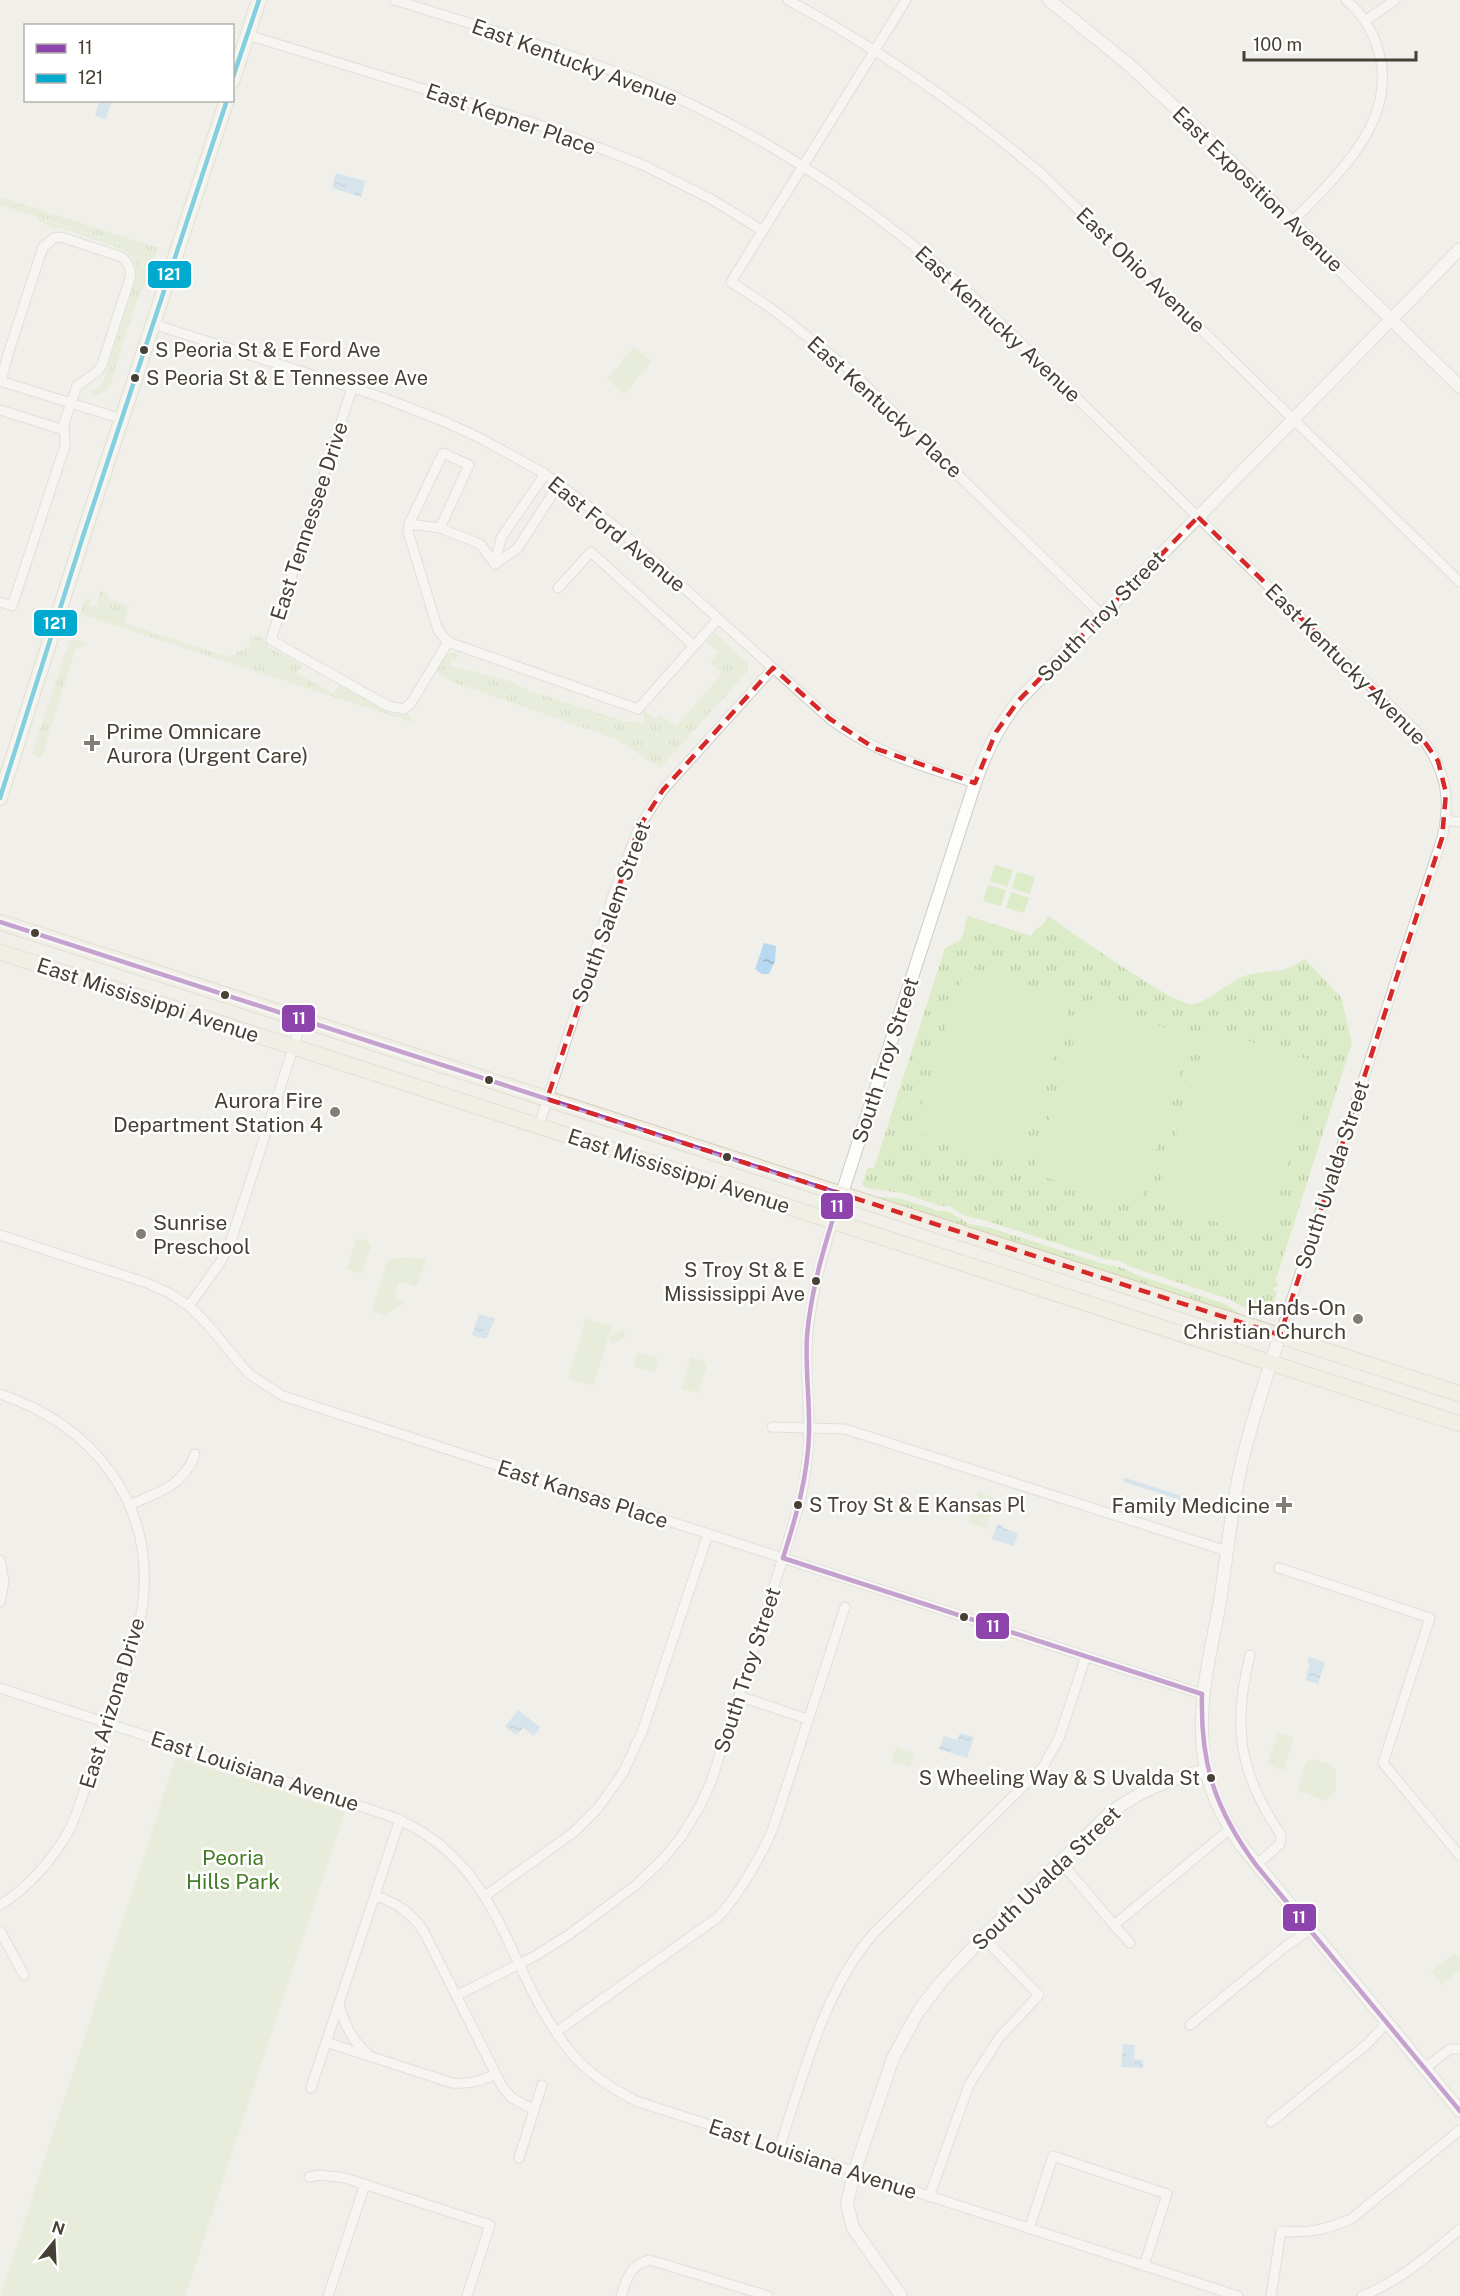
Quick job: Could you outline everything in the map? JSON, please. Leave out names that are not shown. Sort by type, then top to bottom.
[{"type":"main road","points":[[234,76],[259,0]]},
{"type":"main road","points":[[0,798],[225,102]]},
{"type":"main road","name":"East Mississippi Avenue","points":[[0,922],[1460,1394]]},
{"type":"main road","name":"East Mississippi Avenue","points":[[0,952],[1460,1424]]},
{"type":"street","name":"East Kentucky Avenue","points":[[395,0],[616,72],[719,118],[804,165],[853,198],[936,263],[980,303],[1419,734],[1438,761],[1446,793],[1446,820]]},
{"type":"street","name":"East Ohio Avenue","points":[[789,0],[876,49],[963,109],[1045,177],[1460,582]]},
{"type":"street","name":"East Kentucky Place","points":[[906,0],[731,282],[772,309],[850,370],[1102,615]]},
{"type":"street","name":"East Exposition Avenue","points":[[1049,0],[1127,63],[1460,387]]},
{"type":"street","points":[[1292,222],[1342,170],[1364,140],[1379,104],[1382,72],[1376,41],[1365,21],[1346,0]]},
{"type":"street","points":[[1365,21],[1395,0]]},
{"type":"street","name":"East Kepner Place","points":[[248,35],[534,123],[643,165],[711,199],[763,231]]},
{"type":"street","points":[[0,602],[12,606],[65,446],[64,423],[70,402],[82,380],[98,371],[102,365],[131,274],[127,262],[122,257],[61,237],[54,237],[43,247],[1,381],[70,402],[122,419]]},
{"type":"street","name":"South Troy Street","points":[[456,1996],[567,1936],[636,1885],[672,1849],[693,1819],[711,1782],[783,1558],[804,1484],[809,1427],[807,1359],[809,1317],[815,1282],[841,1194],[990,743],[1011,710],[1460,249]]},
{"type":"street","name":"East Ford Avenue","points":[[153,324],[352,388],[443,421],[482,439],[545,474],[616,527],[830,719],[874,748],[898,759],[975,783]]},
{"type":"street","name":"East Tennessee Drive","points":[[352,388],[271,640],[388,706],[404,708],[411,703],[448,642]]},
{"type":"street","points":[[0,410],[64,430]]},
{"type":"street","points":[[440,528],[469,465],[443,453],[409,524],[408,531],[438,630],[448,642],[638,709],[718,619]]},
{"type":"street","points":[[495,564],[501,538],[545,474]]},
{"type":"street","points":[[495,564],[517,549],[559,484]]},
{"type":"street","points":[[409,524],[440,528],[480,544],[495,564]]},
{"type":"street","points":[[558,588],[591,552],[694,646]]},
{"type":"street","name":"South Salem Street","points":[[538,1126],[613,895],[639,827],[663,790],[773,668]]},
{"type":"street","points":[[1446,820],[1460,822]]},
{"type":"street","name":"South Uvalda Street","points":[[901,2296],[857,2235],[847,2204],[854,2173],[884,2082],[905,2035],[928,1998],[983,1937],[1099,1823],[1129,1799],[1163,1781],[1206,1770],[1201,1731],[1202,1694],[1243,1457],[1271,1362],[1446,820]]},
{"type":"street","points":[[189,1306],[218,1267],[232,1238],[302,1020]]},
{"type":"street","name":"East Kansas Place","points":[[0,1235],[147,1283],[169,1293],[189,1306],[208,1324],[249,1374],[283,1396],[1202,1694]]},
{"type":"street","name":"East Arizona Drive","points":[[0,1394],[40,1410],[74,1432],[102,1460],[114,1476],[129,1505],[140,1541],[143,1561],[143,1601],[134,1641],[81,1803],[61,1845],[37,1876],[0,1905]]},
{"type":"street","points":[[772,1427],[845,1429],[1227,1551]]},
{"type":"street","points":[[129,1505],[163,1490],[180,1479],[188,1472],[195,1454]]},
{"type":"street","points":[[485,1896],[582,1825],[598,1808],[623,1773],[642,1732],[708,1534]]},
{"type":"street","points":[[0,1560],[4,1581],[0,1602]]},
{"type":"street","points":[[1279,1568],[1430,1618],[1383,1763],[1460,1856]]},
{"type":"street","points":[[556,2032],[717,1918],[726,1909],[771,1835],[845,1606]]},
{"type":"street","points":[[1250,1655],[1240,1712],[1243,1750],[1252,1784],[1282,1839],[1280,1844],[1256,1865]]},
{"type":"street","points":[[779,2149],[818,2031],[859,1951],[874,1933],[1043,1767],[1059,1738],[1086,1656]]},
{"type":"street","name":"East Louisiana Avenue","points":[[0,1688],[400,1819],[433,1839],[470,1874],[485,1896],[556,2032],[588,2070],[627,2097],[779,2149],[1238,2296]]},
{"type":"street","points":[[739,1696],[807,1719]]},
{"type":"street","points":[[1206,1770],[1216,1800],[1230,1829],[1256,1865],[1460,2111]]},
{"type":"street","points":[[311,2088],[400,1819]]},
{"type":"street","points":[[1114,1924],[1230,1829]]},
{"type":"street","points":[[1060,1861],[1130,1943]]},
{"type":"street","points":[[375,1896],[390,1901],[415,1920],[423,1930],[503,2088],[512,2098],[534,2110]]},
{"type":"street","points":[[1190,2025],[1286,1946],[1310,1930]]},
{"type":"street","points":[[0,1931],[24,1975]]},
{"type":"street","points":[[930,2197],[969,2085],[999,2038],[1039,1995],[983,1937]]},
{"type":"street","points":[[339,2004],[353,2038],[371,2056]]},
{"type":"street","points":[[1271,2122],[1367,2044],[1387,2023]]},
{"type":"street","points":[[326,2042],[452,2083],[466,2084],[481,2081],[495,2074]]},
{"type":"street","points":[[1425,2068],[1449,2049],[1460,2049]]},
{"type":"street","points":[[519,2158],[542,2085]]},
{"type":"street","points":[[1271,2296],[1281,2231],[1315,2231],[1352,2219],[1460,2130]]},
{"type":"street","points":[[1029,2229],[1053,2156],[1167,2194],[1144,2266]]},
{"type":"street","points":[[309,2177],[328,2175],[365,2184],[490,2225],[467,2296]]},
{"type":"street","points":[[328,2296],[365,2184]]},
{"type":"street","points":[[1362,2296],[1408,2272],[1460,2229]]},
{"type":"street","points":[[621,2296],[628,2274],[633,2267],[650,2260],[768,2296]]},
{"type":"highlighted area","points":[[1198,517],[1419,734],[1438,761],[1446,793],[1442,838],[1280,1335],[547,1099],[639,827],[663,790],[773,668],[830,719],[874,748],[975,783],[996,732],[1019,700]]},
{"type":"green space","points":[[0,197],[158,248],[134,309],[109,389],[98,395],[91,393],[90,390],[102,385],[136,272],[134,261],[127,251],[61,228],[53,228],[34,217],[139,249],[0,205]]},
{"type":"green space","points":[[634,347],[652,362],[624,394],[607,379]]},
{"type":"green space","points":[[100,591],[108,594],[109,599],[129,606],[124,623],[228,657],[249,646],[250,637],[261,636],[270,648],[302,665],[296,673],[334,694],[339,685],[390,713],[408,714],[414,723],[80,614],[85,598],[91,600],[90,606],[97,606]]},
{"type":"green space","points":[[715,633],[748,663],[748,671],[660,768],[618,740],[453,682],[437,671],[442,655],[446,651],[458,655],[456,661],[451,660],[450,665],[512,682],[525,689],[623,721],[645,723],[643,709],[655,719],[660,715],[676,726],[722,674],[710,662],[719,652],[706,641]]},
{"type":"green space","points":[[70,640],[86,642],[87,645],[75,649],[40,758],[32,754]]},
{"type":"green space","points":[[995,865],[1013,870],[1007,887],[990,881]]},
{"type":"green space","points":[[1017,872],[1035,877],[1030,894],[1012,888]]},
{"type":"green space","points":[[988,885],[1006,890],[1001,906],[983,901]]},
{"type":"green space","points":[[1011,892],[1029,898],[1024,913],[1006,908]]},
{"type":"green space","points":[[968,916],[1031,936],[1048,916],[1144,981],[1164,993],[1192,1004],[1204,1000],[1244,976],[1282,970],[1305,959],[1341,997],[1352,1043],[1276,1279],[1278,1287],[1274,1287],[1273,1290],[1277,1292],[1271,1315],[1262,1318],[1229,1299],[1131,1267],[1120,1261],[1105,1259],[965,1216],[949,1206],[940,1206],[902,1193],[866,1188],[862,1185],[867,1168],[874,1168],[945,948],[961,940]]},
{"type":"green space","points":[[966,966],[1072,999],[1018,1165],[913,1132]]},
{"type":"green space","points":[[1086,1003],[1192,1036],[1138,1207],[1032,1173]]},
{"type":"green space","points":[[1209,1029],[1319,1063],[1266,1237],[1155,1203]]},
{"type":"green space","points":[[877,1197],[899,1198],[939,1211],[948,1211],[969,1224],[991,1228],[1103,1264],[1120,1267],[1137,1275],[1225,1304],[1244,1316],[969,1227],[968,1224],[967,1226]]},
{"type":"green space","points":[[357,1238],[372,1243],[362,1274],[347,1269]]},
{"type":"green space","points":[[401,1257],[426,1259],[417,1287],[400,1281],[394,1295],[403,1303],[384,1316],[372,1311],[387,1261]]},
{"type":"green space","points":[[586,1318],[612,1326],[609,1337],[623,1329],[626,1336],[612,1344],[608,1338],[593,1386],[568,1378]]},
{"type":"green space","points":[[638,1352],[659,1359],[655,1373],[633,1366]]},
{"type":"green space","points":[[691,1357],[708,1363],[698,1393],[681,1388]]},
{"type":"green space","points":[[978,1492],[995,1498],[986,1529],[968,1523]]},
{"type":"green space","points":[[1278,1733],[1294,1738],[1284,1770],[1267,1764]]},
{"type":"green space","points":[[896,1747],[915,1754],[910,1767],[891,1761]]},
{"type":"green space","name":"Peoria Hills Park","points":[[176,1757],[345,1812],[185,2296],[0,2296]]},
{"type":"green space","points":[[1313,1759],[1332,1765],[1336,1772],[1336,1790],[1326,1801],[1297,1790],[1306,1762]]},
{"type":"green space","points":[[1454,1953],[1460,1959],[1460,1969],[1442,1985],[1431,1972]]},
{"type":"water","points":[[99,102],[112,102],[106,119],[95,116]]},
{"type":"water","points":[[336,173],[365,181],[361,197],[332,188]]},
{"type":"water","points":[[764,943],[776,946],[775,961],[769,974],[762,974],[755,969]]},
{"type":"water","points":[[479,1314],[495,1319],[486,1339],[472,1335]]},
{"type":"water","points":[[997,1524],[1018,1533],[1014,1546],[992,1539]]},
{"type":"water","points":[[1309,1657],[1325,1662],[1318,1684],[1305,1680],[1310,1664],[1307,1663]]},
{"type":"water","points":[[518,1710],[540,1727],[534,1736],[523,1728],[517,1735],[505,1727]]},
{"type":"water","points":[[960,1733],[974,1737],[967,1758],[939,1749],[944,1736],[957,1740]]},
{"type":"water","points":[[1123,2044],[1135,2045],[1134,2059],[1143,2060],[1143,2068],[1121,2067]]},
{"type":"waterway","points":[[1125,1480],[1200,1504]]},
{"type":"transit line","name":"121","points":[[234,74],[259,0]]},
{"type":"transit line","name":"121","points":[[0,798],[84,533],[226,102]]},
{"type":"transit line","name":"11","points":[[0,922],[841,1194],[820,1264],[809,1318],[807,1336],[808,1449],[801,1496],[783,1558]]},
{"type":"transit line","name":"11","points":[[783,1558],[1202,1694]]},
{"type":"transit line","name":"11","points":[[1202,1694],[1207,1764],[1220,1805],[1230,1825],[1256,1865],[1460,2111]]},
{"type":"place","name":"S Peoria St & E Ford Ave","points":[[144,350]]},
{"type":"place","name":"S Peoria St & E Tennessee Ave","points":[[135,378]]},
{"type":"place","name":"Prime Omnicare Aurora (Urgent Care)","points":[[92,743]]},
{"type":"place","name":"Aurora Fire Department Station 4","points":[[335,1112]]},
{"type":"place","name":"Sunrise Preschool","points":[[141,1234]]},
{"type":"place","name":"S Troy St & E Mississippi Ave","points":[[816,1281]]},
{"type":"place","name":"Hands-On Christian Church","points":[[1358,1319]]},
{"type":"place","name":"S Troy St & E Kansas Pl","points":[[798,1505]]},
{"type":"place","name":"Family Medicine","points":[[1284,1505]]},
{"type":"place","name":"S Wheeling Way & S Uvalda St","points":[[1211,1778]]}]
